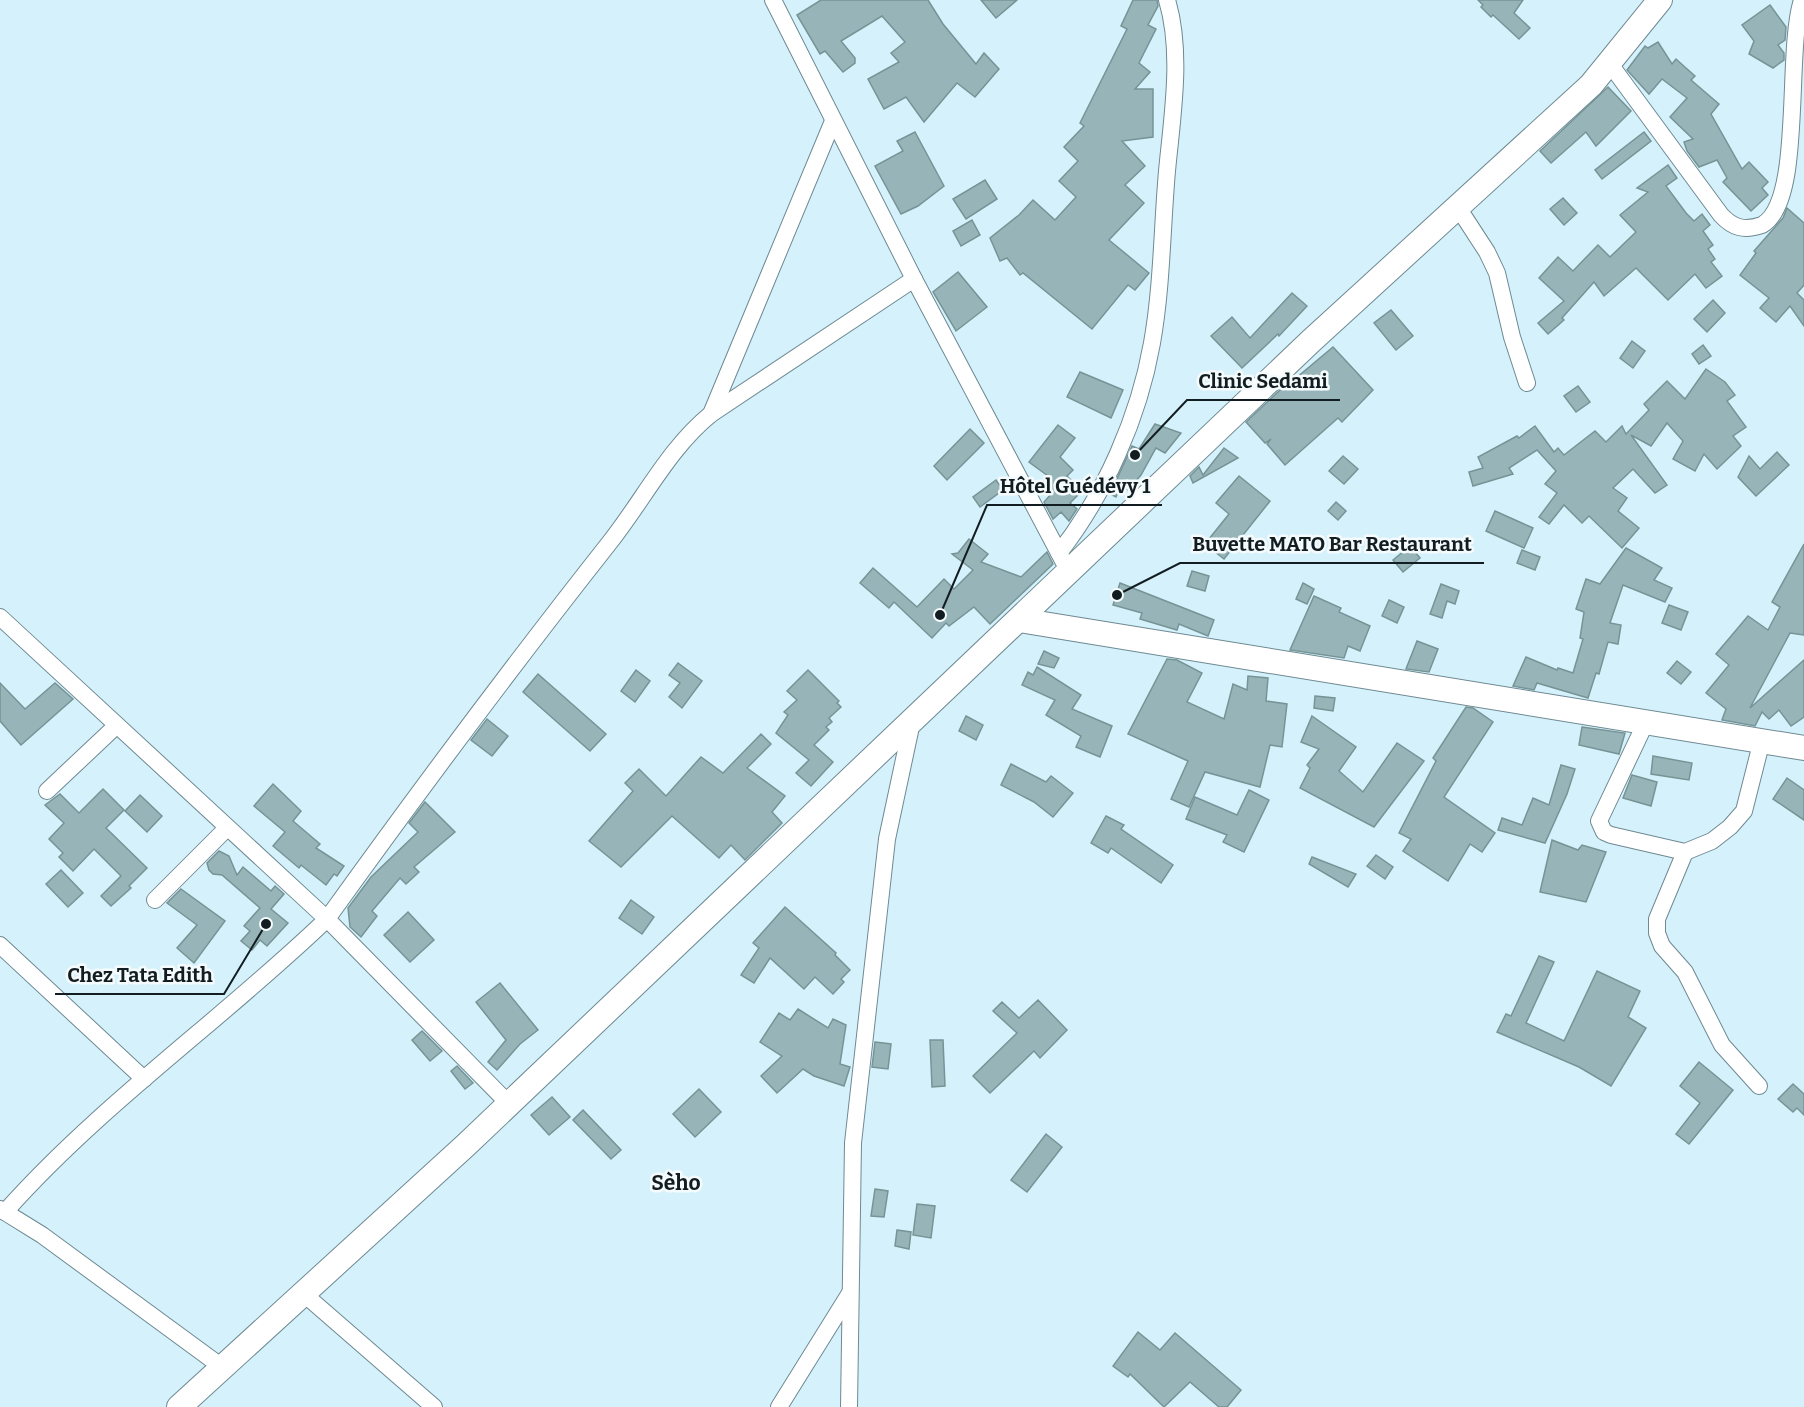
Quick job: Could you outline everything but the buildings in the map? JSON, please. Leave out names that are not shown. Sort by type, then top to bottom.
[{"type":"main road","points":[[179,1407],[509,1104],[1019,620],[1064,562],[1459,209],[1610,64],[1660,0]]},
{"type":"main road","points":[[1019,620],[1804,748]]},
{"type":"street","points":[[773,0],[914,279],[1064,562]]},
{"type":"street","points":[[1064,562],[1078,527],[1096,498],[1125,432],[1143,383],[1152,342],[1174,85],[1173,22],[1167,0]]},
{"type":"street","points":[[1610,64],[1730,224],[1740,229],[1752,229],[1767,224],[1779,214],[1800,185],[1797,15],[1802,0]]},
{"type":"street","points":[[711,414],[833,122]]},
{"type":"street","points":[[1459,209],[1487,252],[1497,273],[1512,337],[1527,383]]},
{"type":"street","points":[[222,1366],[42,1235],[3,1210],[39,1174],[144,1079],[287,957],[327,919],[527,648],[619,530],[688,433],[711,414],[914,279]]},
{"type":"street","points":[[2,622],[327,919],[509,1104]]},
{"type":"street","points":[[849,1407],[853,1143],[887,839],[912,722]]},
{"type":"street","points":[[1646,722],[1599,821],[1604,832],[1611,835],[1685,852],[1712,841],[1730,827],[1744,811],[1762,740]]},
{"type":"street","points":[[46,791],[116,726]]},
{"type":"street","points":[[155,900],[227,828]]},
{"type":"street","points":[[1685,852],[1657,919],[1657,933],[1662,946],[1685,972],[1722,1045],[1759,1086]]},
{"type":"street","points":[[0,945],[144,1079]]},
{"type":"street","points":[[779,1407],[850,1293]]},
{"type":"street","points":[[304,1294],[434,1407]]},
{"type":"place","name":"Clinic Sedami","points":[[1135,455]]},
{"type":"place","name":"Buvette MATO Bar Restaurant","points":[[1117,595]]},
{"type":"place","name":"Hôtel Guédévy 1","points":[[940,615]]},
{"type":"place","name":"Chez Tata Edith","points":[[266,924]]},
{"type":"district","name":"Sèho","points":[[676,1183]]}]
